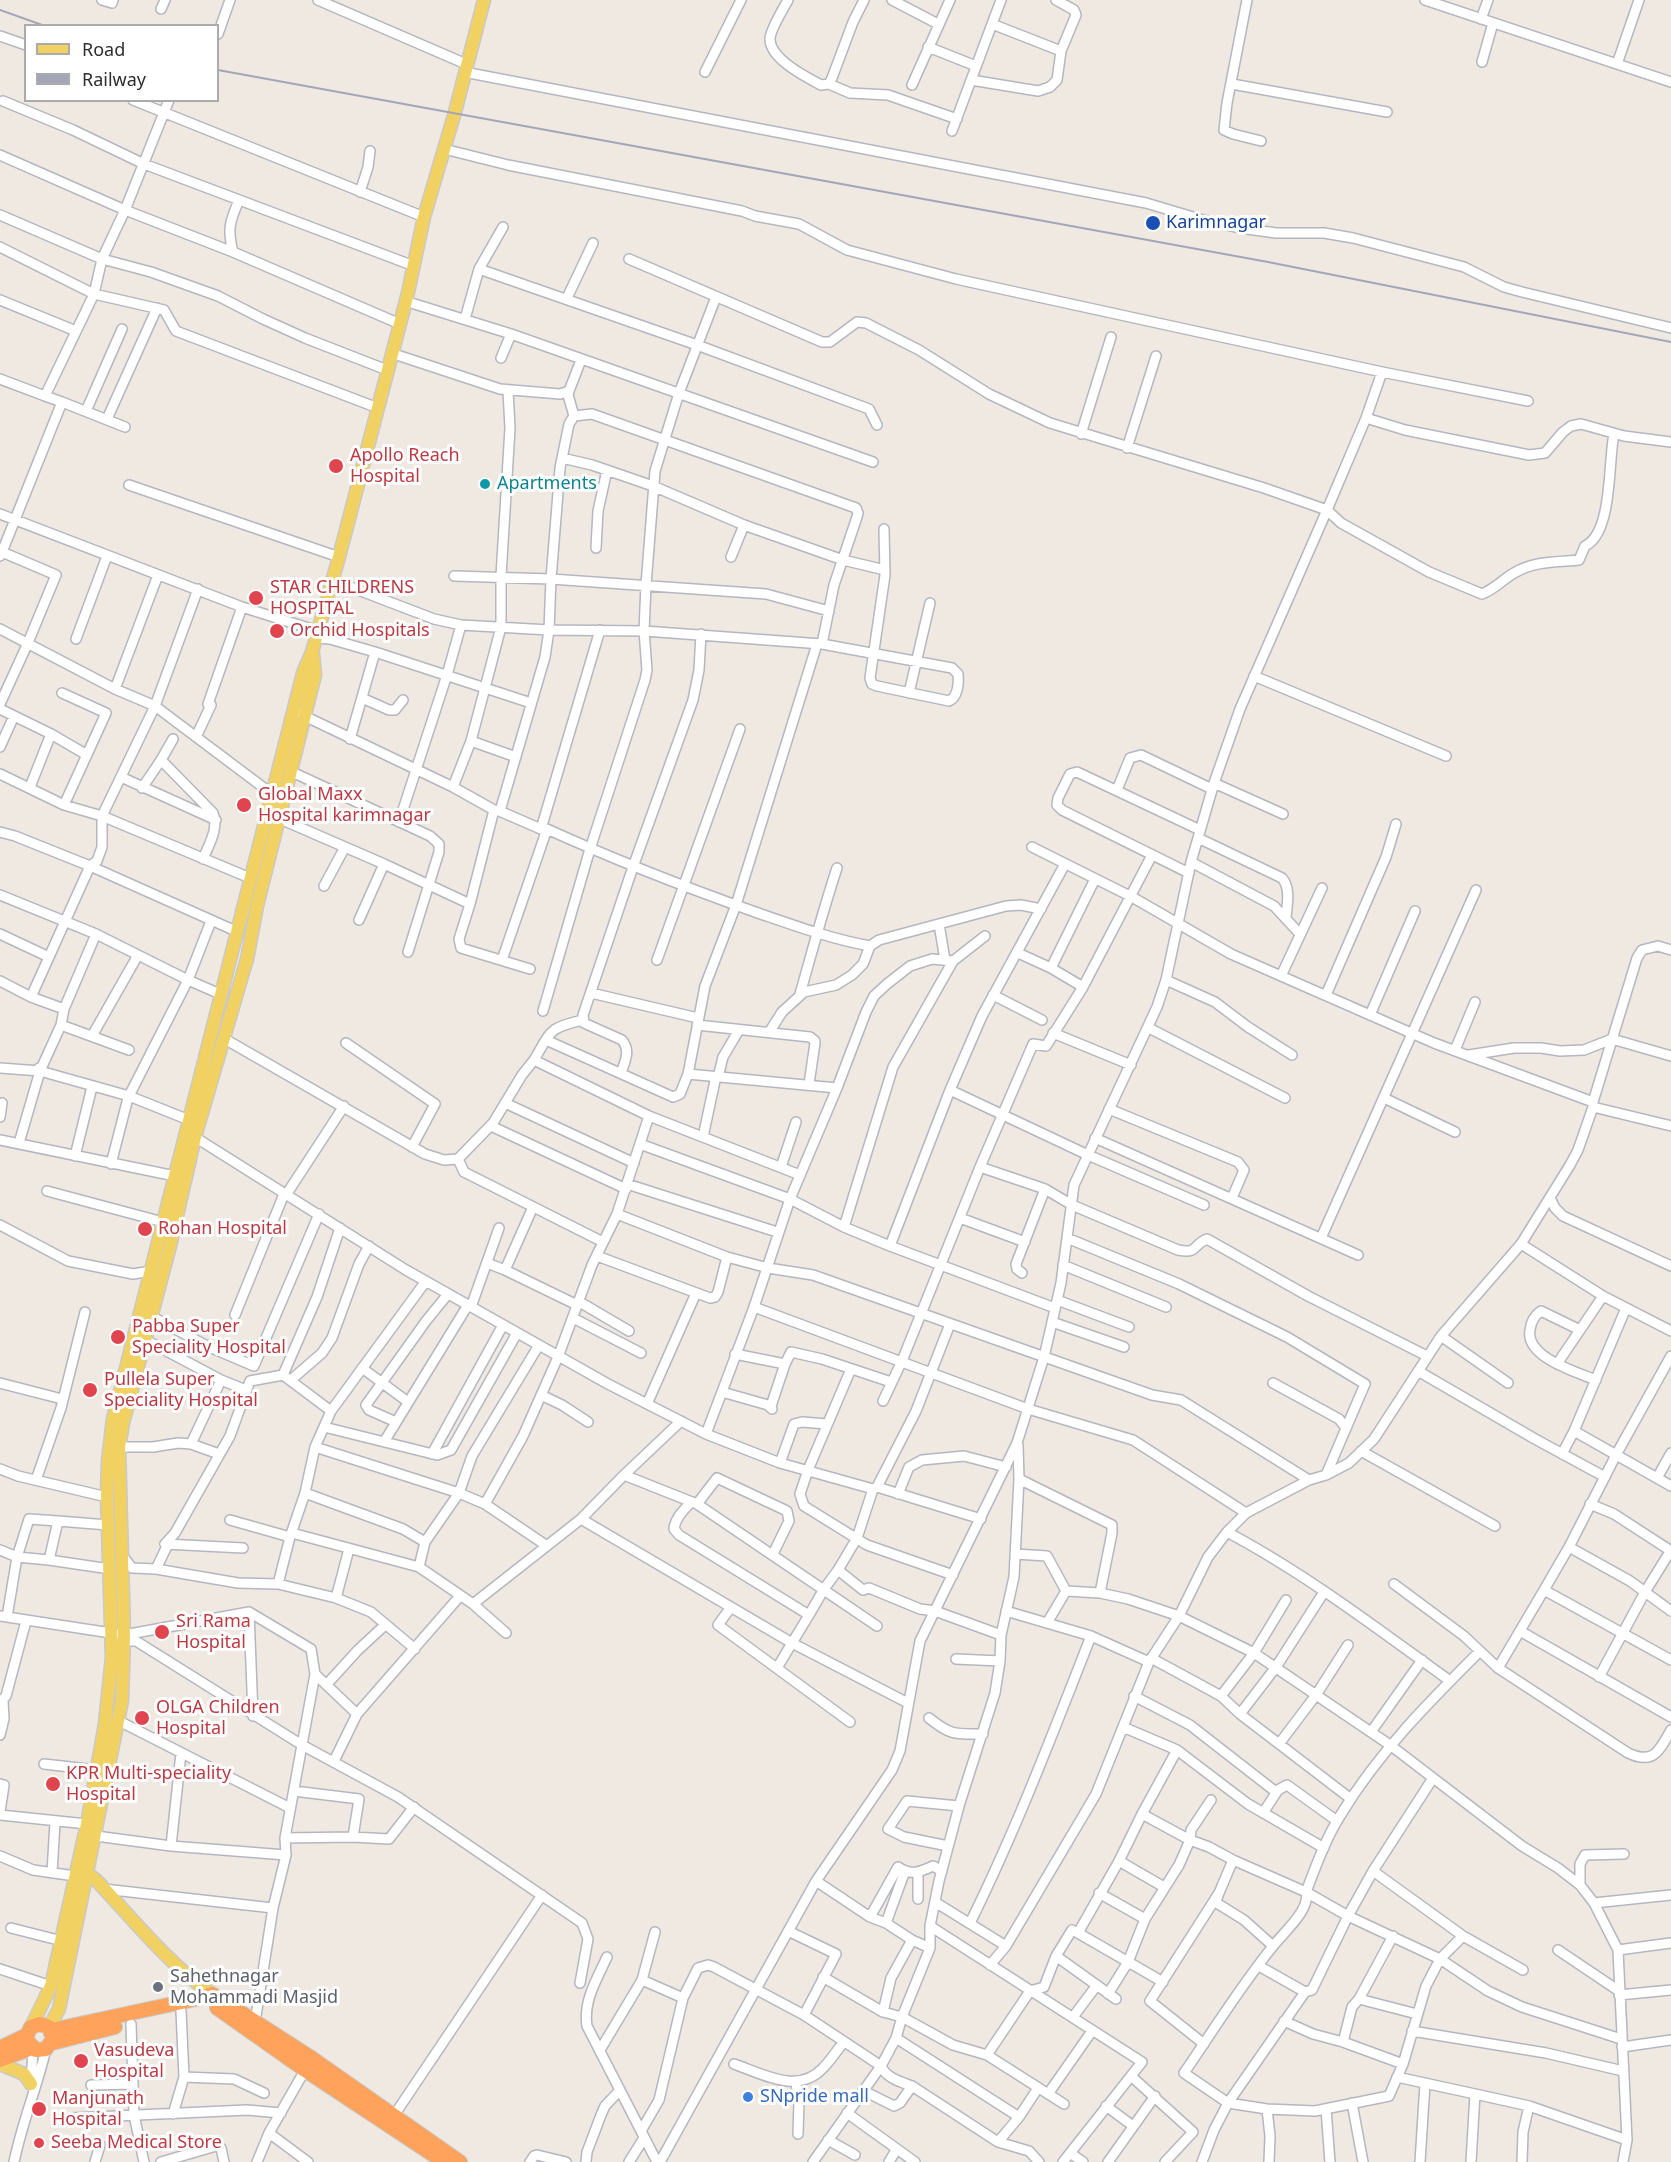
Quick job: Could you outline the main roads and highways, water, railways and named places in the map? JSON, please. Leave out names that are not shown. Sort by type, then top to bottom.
[{"type":"highway","points":[[0,2062],[40,2039],[131,2024],[181,2011],[213,1999]]},
{"type":"highway","points":[[213,1999],[305,2070],[460,2162]]},
{"type":"highway","points":[[0,2048],[213,1999],[255,2022],[313,2059],[444,2162]]},
{"type":"main road","points":[[40,2039],[62,1941],[81,1875],[96,1836],[122,1701],[119,1447],[123,1423],[170,1246],[190,1135],[189,1120],[220,994],[238,932],[272,794],[299,713],[315,675],[312,652],[400,324],[424,217],[484,0]]},
{"type":"main road","points":[[40,2039],[59,2009],[87,1824],[120,1636],[110,1569],[107,1497],[113,1419],[175,1176],[223,1038],[247,959],[256,906],[292,771],[299,713]]},
{"type":"main road","points":[[81,1875],[105,1889],[165,1953],[213,1999]]},
{"type":"main road","points":[[81,1875],[145,1944],[213,1999]]},
{"type":"main road","points":[[0,2062],[24,2074],[31,2090]]},
{"type":"railway","points":[[0,10],[39,24]]},
{"type":"railway","points":[[219,70],[1268,262],[1671,342]]},
{"type":"place","name":"Karimnagar","points":[[1153,223]]},
{"type":"place","name":"Apollo Reach Hospital","points":[[336,466]]},
{"type":"place","name":"Apartments","points":[[485,484]]},
{"type":"place","name":"STAR CHILDRENS HOSPITAL","points":[[256,598]]},
{"type":"place","name":"Orchid Hospitals","points":[[277,631]]},
{"type":"place","name":"Global Maxx Hospital karimnagar","points":[[244,805]]},
{"type":"place","name":"Rohan Hospital","points":[[145,1229]]},
{"type":"place","name":"Pabba Super Speciality Hospital","points":[[118,1337]]},
{"type":"place","name":"Pullela Super Speciality Hospital","points":[[90,1390]]},
{"type":"place","name":"Sri Rama Hospital","points":[[162,1632]]},
{"type":"place","name":"OLGA Children Hospital","points":[[142,1718]]},
{"type":"place","name":"KPR Multi-speciality Hospital","points":[[53,1784]]},
{"type":"place","name":"Sahethnagar Mohammadi Masjid","points":[[158,1987]]},
{"type":"place","name":"Vasudeva Hospital","points":[[81,2061]]},
{"type":"place","name":"SNpride mall","points":[[748,2097]]},
{"type":"place","name":"Manjunath Hospital","points":[[39,2109]]},
{"type":"place","name":"Seeba Medical Store","points":[[39,2143]]}]
